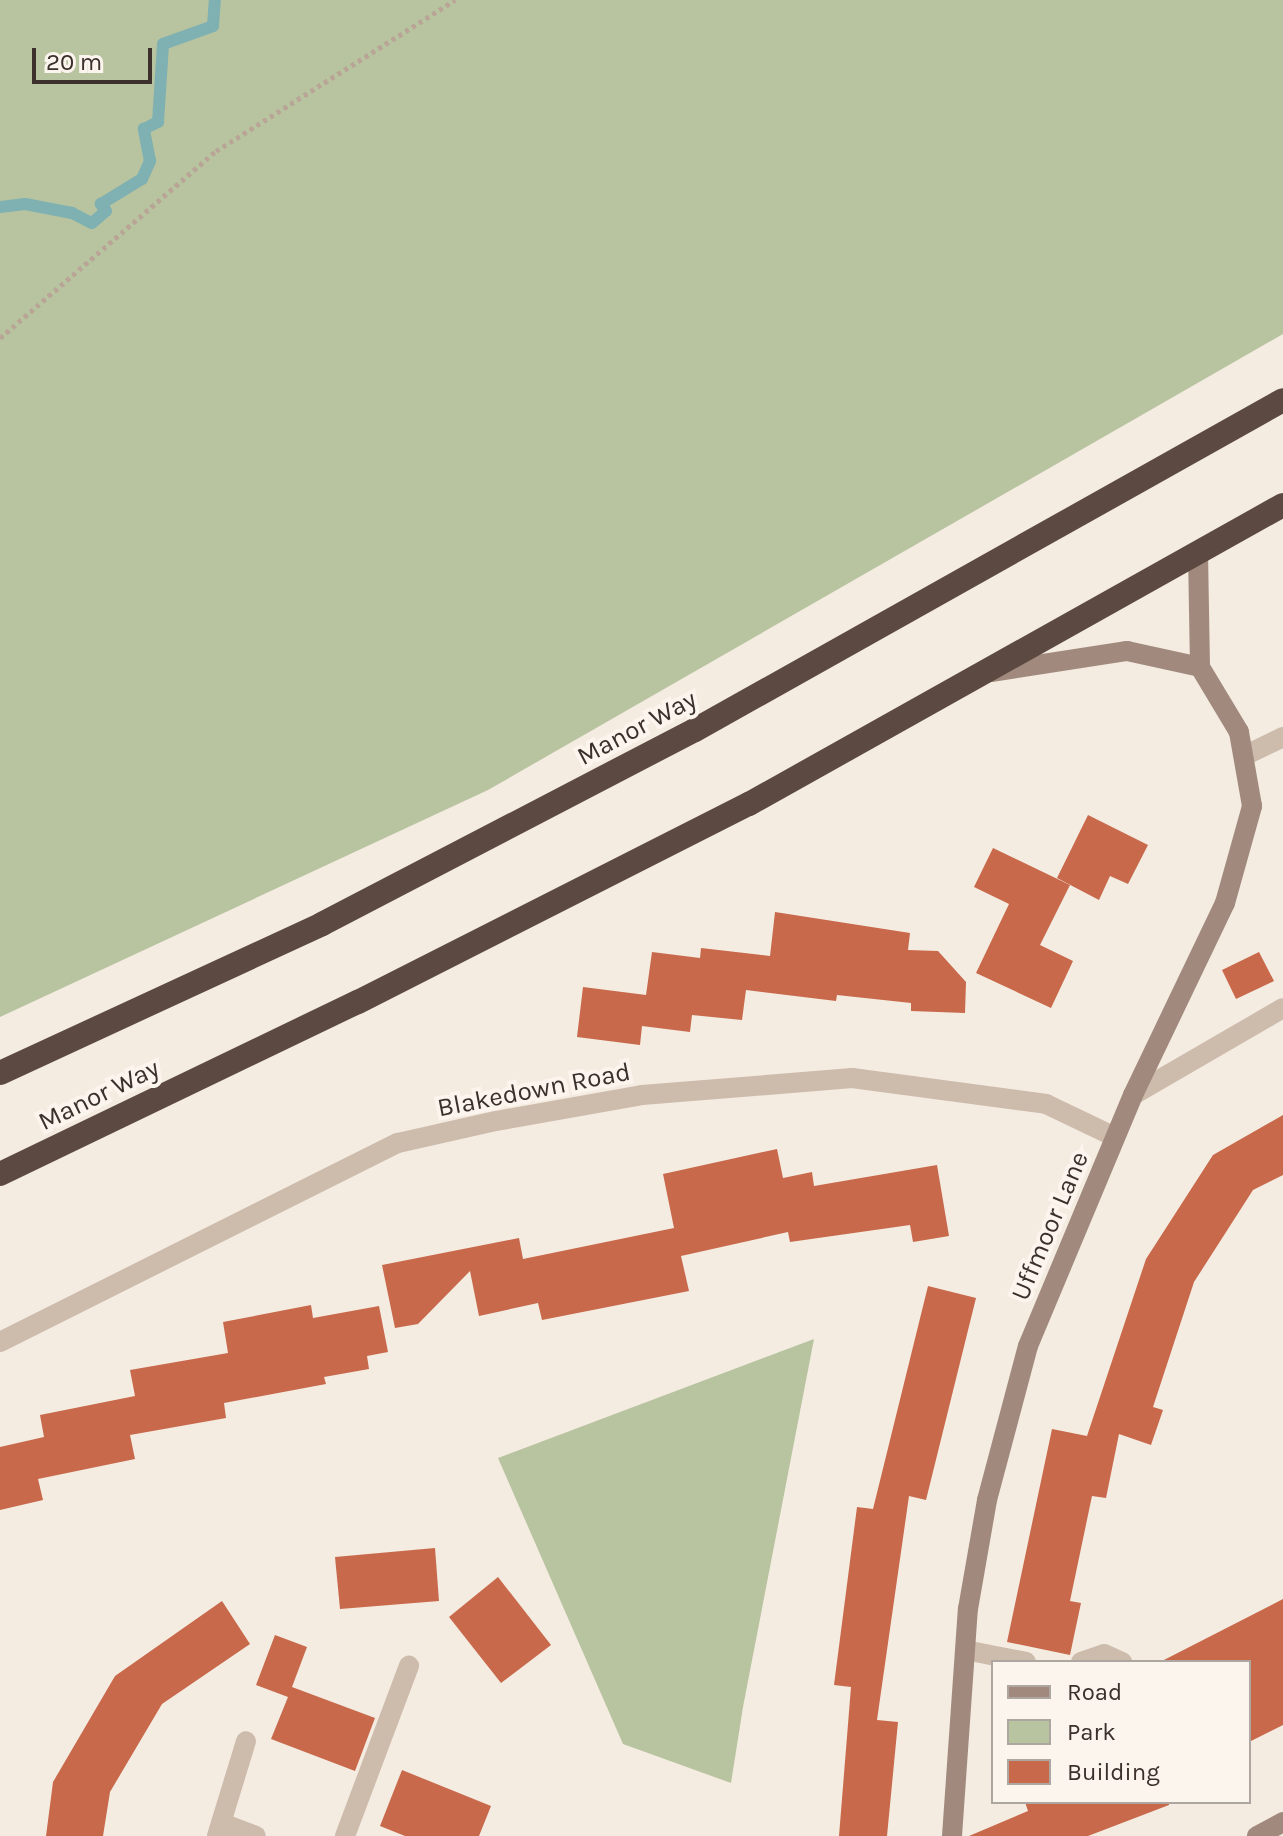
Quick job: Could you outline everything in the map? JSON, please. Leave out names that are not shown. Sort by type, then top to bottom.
[{"type":"highway","name":"Manor Way","points":[[0,1073],[322,924],[695,730],[1283,400]]},
{"type":"highway","name":"Manor Way","points":[[0,1174],[358,1002],[749,804],[972,675],[1198,556],[1283,505]]},
{"type":"street","name":"Uffmoor Lane","points":[[952,1836],[965,1650],[987,1500],[1028,1346],[1133,1095],[1225,903],[1252,806],[1246,755],[1239,732],[1200,667],[1198,556]]},
{"type":"street","points":[[972,675],[1127,651],[1200,667]]},
{"type":"street","points":[[1246,755],[1283,737]]},
{"type":"street","points":[[1133,1095],[1283,1008]]},
{"type":"street","name":"Blakedown Road","points":[[0,1342],[398,1143],[525,1116],[642,1095],[852,1078],[1046,1104],[1115,1137]]},
{"type":"street","points":[[965,1650],[1016,1660]]},
{"type":"street","points":[[1087,1660],[1104,1654],[1118,1660]]},
{"type":"street","points":[[345,1836],[409,1666]]},
{"type":"street","points":[[246,1741],[220,1830],[256,1836]]},
{"type":"street","points":[[1257,1836],[1283,1822]]},
{"type":"path","points":[[0,338],[216,151],[455,0]]},
{"type":"green space","points":[[0,0],[1283,0],[1283,334],[488,790],[0,1017]]},
{"type":"green space","points":[[814,1339],[731,1783],[623,1744],[498,1458]]},
{"type":"building","points":[[1088,815],[1148,845],[1128,884],[1110,876],[1099,900],[1057,878]]},
{"type":"building","points":[[993,848],[1070,885],[1040,945],[1073,961],[1051,1008],[976,973],[1009,904],[974,887]]},
{"type":"building","points":[[775,912],[910,933],[908,950],[938,951],[966,982],[965,1013],[911,1011],[911,1003],[837,995],[836,1001],[746,990],[742,1020],[692,1015],[690,1032],[642,1026],[640,1045],[577,1037],[583,987],[646,995],[652,952],[700,958],[701,948],[770,956]]},
{"type":"building","points":[[1259,952],[1274,981],[1236,999],[1222,970]]},
{"type":"building","points":[[1283,1115],[1283,1175],[1253,1190],[1194,1282],[1153,1407],[1163,1410],[1151,1445],[1119,1434],[1106,1498],[1092,1496],[1070,1601],[1081,1603],[1070,1655],[1007,1642],[1052,1429],[1087,1436],[1146,1259],[1213,1155]]},
{"type":"building","points":[[777,1149],[783,1178],[812,1172],[814,1186],[937,1165],[949,1236],[913,1242],[910,1225],[790,1242],[788,1232],[681,1256],[689,1291],[542,1320],[538,1303],[479,1316],[470,1271],[418,1324],[395,1328],[382,1265],[519,1238],[523,1259],[674,1228],[663,1174]]},
{"type":"building","points":[[928,1286],[976,1298],[926,1500],[909,1496],[877,1720],[898,1722],[887,1836],[839,1836],[851,1687],[834,1685],[857,1507],[873,1509]]},
{"type":"building","points":[[311,1305],[313,1318],[379,1306],[388,1352],[367,1356],[369,1369],[324,1377],[326,1384],[224,1403],[226,1418],[130,1435],[135,1459],[38,1479],[43,1500],[0,1510],[0,1447],[44,1437],[40,1415],[135,1396],[130,1370],[228,1353],[223,1322]]},
{"type":"building","points":[[435,1548],[439,1601],[340,1609],[335,1557]]},
{"type":"building","points":[[498,1577],[551,1645],[501,1683],[449,1617]]},
{"type":"building","points":[[1283,1599],[1283,1725],[1251,1741],[1251,1660],[1164,1660]]},
{"type":"building","points":[[222,1601],[250,1644],[162,1704],[110,1792],[103,1836],[46,1836],[53,1782],[115,1676]]},
{"type":"building","points":[[275,1635],[307,1647],[292,1687],[375,1718],[355,1771],[271,1739],[288,1697],[256,1685]]},
{"type":"building","points":[[402,1770],[491,1806],[479,1836],[405,1836],[380,1826]]},
{"type":"building","points":[[1026,1804],[1169,1804],[1088,1836],[969,1836],[1028,1811]]},
{"type":"waterway","points":[[0,207],[25,204],[72,213],[92,223],[106,211],[101,204],[142,179],[150,161],[144,129],[158,122],[163,44],[213,26],[215,0]]}]
